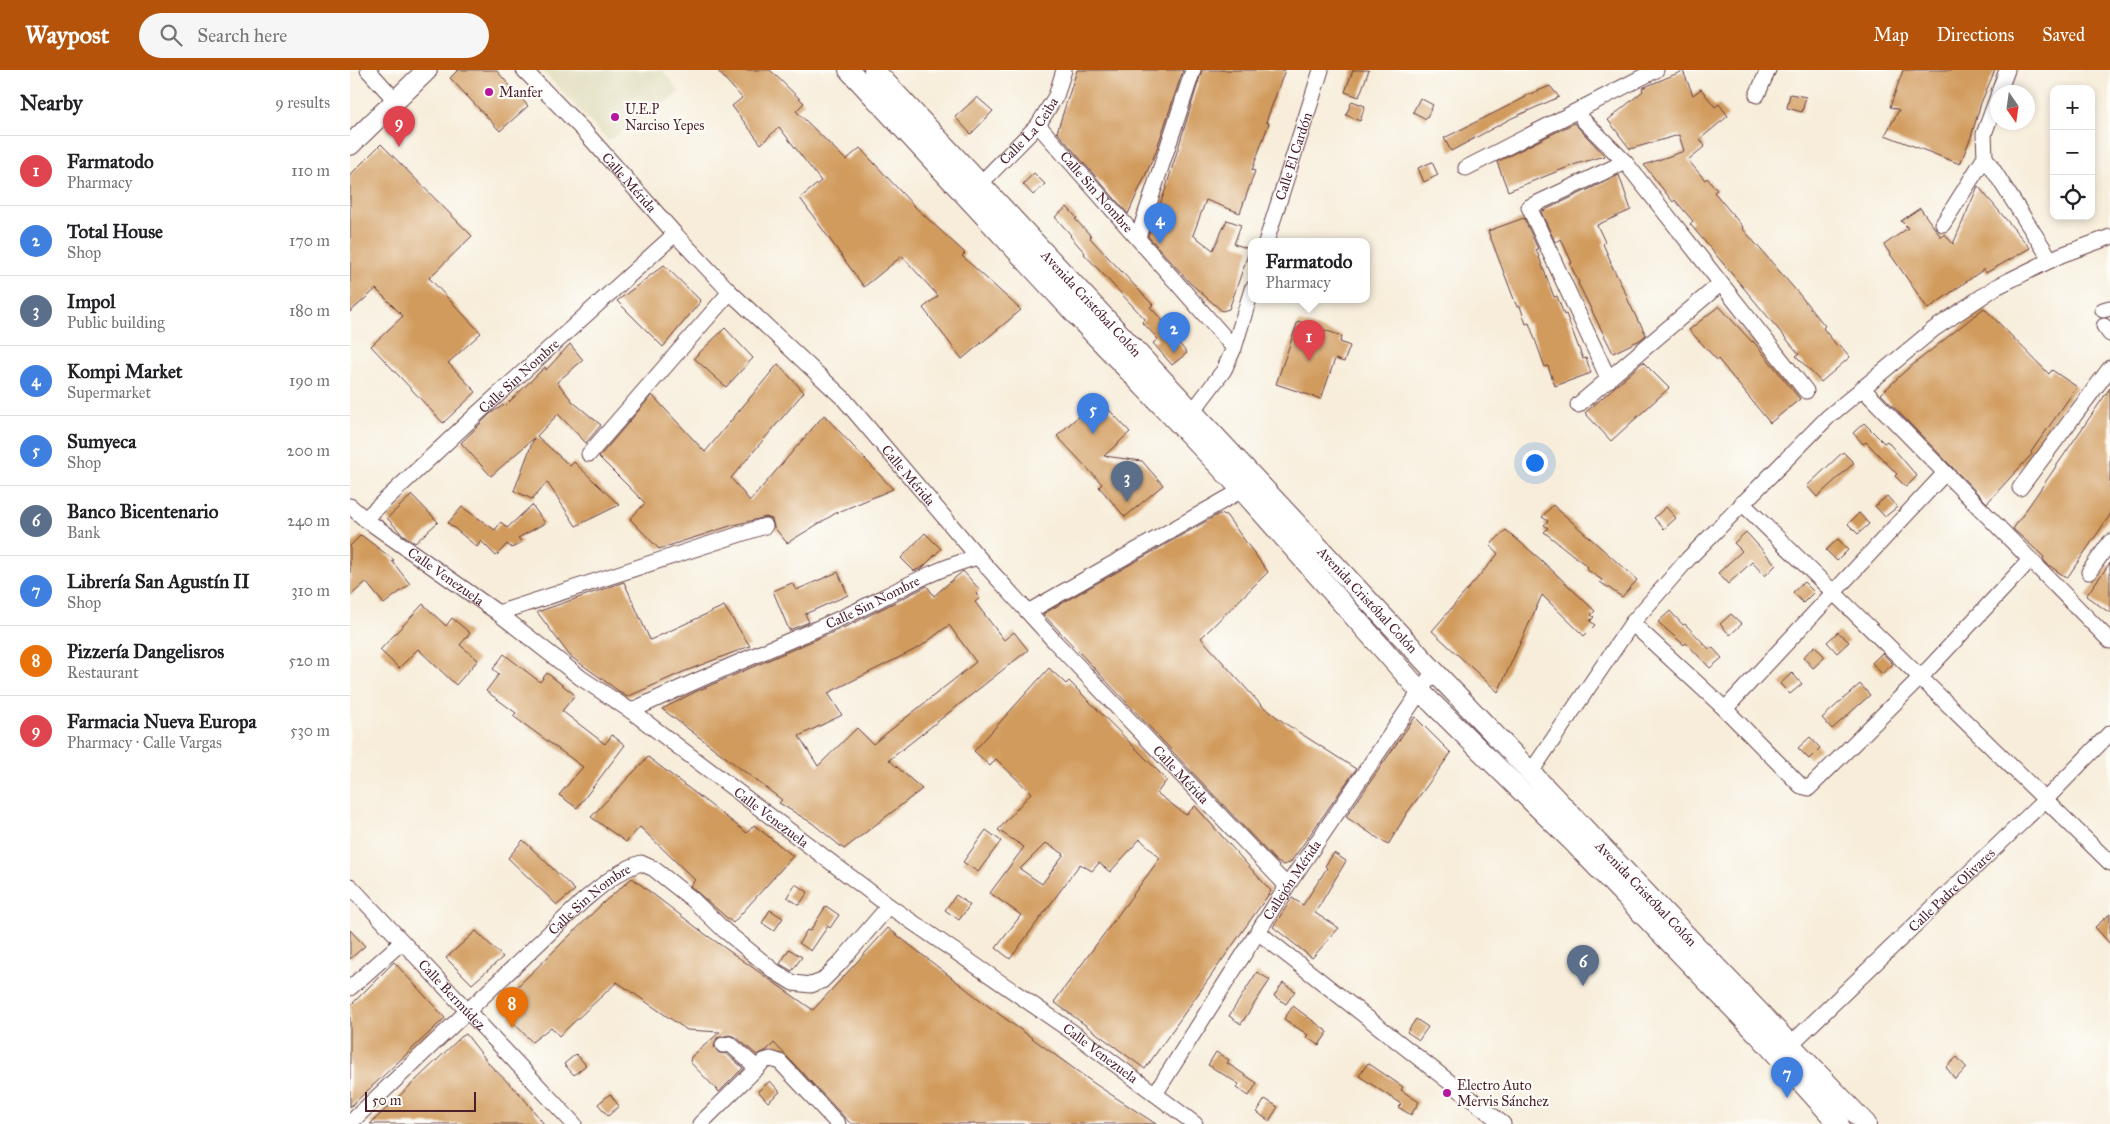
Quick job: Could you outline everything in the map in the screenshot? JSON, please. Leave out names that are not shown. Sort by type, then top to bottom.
[{"type":"street","points":[[368,70],[395,100]]},
{"type":"street","points":[[350,145],[427,70]]},
{"type":"street","name":"Calle Mérida","points":[[524,70],[584,131],[675,234],[730,292],[843,398],[978,557],[1028,612],[1287,886]]},
{"type":"street","name":"Avenida Cristóbal Colón","points":[[849,70],[1434,671],[1866,1124]]},
{"type":"street","name":"Avenida Cristóbal Colón","points":[[874,70],[981,182],[1188,419],[1242,490],[1420,691],[1575,844],[1758,1034],[1839,1124]]},
{"type":"street","name":"Calle La Ceiba","points":[[981,182],[1038,124],[1056,96],[1064,70]]},
{"type":"street","points":[[1138,238],[1192,70]]},
{"type":"street","name":"Calle El Cardón","points":[[1267,238],[1321,70]]},
{"type":"street","points":[[1466,168],[1656,70]]},
{"type":"street","points":[[1757,95],[1768,70]]},
{"type":"street","points":[[2001,85],[2007,70]]},
{"type":"street","points":[[1990,117],[1984,134],[1985,156],[2051,260]]},
{"type":"street","points":[[1584,120],[1625,162],[1806,390]]},
{"type":"street","name":"Calle Sin Nombre","points":[[1038,124],[1234,348]]},
{"type":"street","points":[[1943,224],[1985,156]]},
{"type":"street","points":[[1609,380],[1529,207],[1625,162]]},
{"type":"street","name":"Calle Sin Nombre","points":[[365,520],[479,412],[675,234]]},
{"type":"street","points":[[1531,772],[1632,622],[1688,558],[1828,417],[1941,324],[1996,287],[2051,260],[2110,237]]},
{"type":"street","points":[[1578,405],[1720,284]]},
{"type":"street","points":[[589,454],[730,292]]},
{"type":"street","points":[[1188,419],[1224,370],[1234,348],[1248,302]]},
{"type":"street","points":[[2020,488],[2110,368]]},
{"type":"street","points":[[1862,388],[2110,640]]},
{"type":"street","points":[[1725,709],[1835,593],[1944,473]]},
{"type":"street","points":[[1028,612],[1242,490]]},
{"type":"street","points":[[1742,503],[2110,863]]},
{"type":"street","name":"Calle Venezuela","points":[[350,506],[365,520],[498,613],[581,678],[631,711],[888,906],[1071,1031],[1155,1094],[1188,1122]]},
{"type":"street","points":[[498,613],[765,526]]},
{"type":"street","points":[[2089,572],[2110,542]]},
{"type":"street","name":"Calle Sin Nombre","points":[[631,711],[722,668],[851,613],[956,563],[978,557]]},
{"type":"street","points":[[1632,622],[1725,709],[1801,786],[1810,788],[1921,677],[2030,560]]},
{"type":"street","name":"Callejón Mérida","points":[[1155,1094],[1287,886],[1434,671]]},
{"type":"street","name":"Calle Padre Olivares","points":[[1790,1045],[2046,799],[2110,733]]},
{"type":"street","name":"Calle Sin Nombre","points":[[350,1123],[583,901],[632,866],[641,863],[654,869],[692,899],[724,930],[774,971],[793,983],[811,986],[822,980],[839,964],[888,906]]},
{"type":"street","name":"Calle Bermúdez","points":[[350,886],[574,1124]]},
{"type":"street","points":[[1258,932],[1503,1124]]},
{"type":"street","points":[[350,988],[402,942]]},
{"type":"street","points":[[723,1045],[730,1044],[757,1068]]},
{"type":"street","points":[[700,1124],[764,1061],[771,1059],[780,1062],[834,1123]]},
{"type":"shaded area","name":"U.E.P Narciso Yepes","points":[[542,70],[662,70],[680,92],[608,141]]},
{"type":"building","name":"Manfer","points":[[458,70],[496,70],[528,106],[500,131],[450,78]]},
{"type":"building","points":[[717,70],[770,70],[804,103],[796,111],[846,160],[860,148],[914,206],[965,253],[962,256],[1021,310],[962,359],[923,308],[938,296],[902,256],[864,287],[800,198],[821,181],[779,127],[761,144],[732,106],[742,98]]},
{"type":"building","points":[[1077,70],[1183,70],[1155,154],[1128,214],[1057,132]]},
{"type":"building","points":[[1202,70],[1285,70],[1266,122],[1269,123],[1252,170],[1255,171],[1240,213],[1206,200],[1193,235],[1213,250],[1227,220],[1241,225],[1234,244],[1248,248],[1248,255],[1229,309],[1222,311],[1190,283],[1148,236],[1165,191]]},
{"type":"building","points":[[1353,70],[1369,70],[1359,97],[1345,92]]},
{"type":"building","points":[[1903,70],[1995,70],[1981,103],[1971,137],[1960,164],[1885,135],[1899,110],[1890,107]]},
{"type":"building","points":[[1683,71],[1693,95],[1701,89],[1715,107],[1719,104],[1728,116],[1700,139],[1705,146],[1688,160],[1705,180],[1707,178],[1717,190],[1714,192],[1742,228],[1825,326],[1823,328],[1838,347],[1840,345],[1850,357],[1821,382],[1796,356],[1799,354],[1690,224],[1693,221],[1675,200],[1673,202],[1644,165],[1684,151],[1679,135],[1630,149],[1608,120],[1643,91],[1642,88]]},
{"type":"building","points":[[1550,86],[1559,97],[1512,118],[1451,151],[1444,138],[1525,96]]},
{"type":"building","points":[[1790,94],[1806,97],[1802,112],[1787,108]]},
{"type":"building","points":[[977,97],[993,111],[971,134],[955,117]]},
{"type":"building","points":[[1420,98],[1433,105],[1426,119],[1413,112]]},
{"type":"building","points":[[1352,101],[1365,106],[1360,121],[1346,115]]},
{"type":"building","points":[[1574,123],[1605,156],[1576,164],[1508,191],[1497,162]]},
{"type":"building","points":[[381,144],[472,236],[429,278],[481,333],[448,363],[476,392],[443,423],[371,346],[403,316],[376,289],[350,312],[350,175]]},
{"type":"building","points":[[1432,162],[1438,175],[1424,182],[1418,168]]},
{"type":"building","points":[[1034,173],[1045,184],[1033,195],[1023,184]]},
{"type":"building","points":[[1619,175],[1631,210],[1597,225],[1605,242],[1603,244],[1610,262],[1646,335],[1640,340],[1613,353],[1578,283],[1570,264],[1572,263],[1561,239],[1555,242],[1541,212]]},
{"type":"building","points":[[1978,186],[2030,248],[1986,273],[1984,269],[1928,309],[1884,245],[1908,228],[1901,221],[1920,208],[1941,237],[1945,234],[1953,244]]},
{"type":"building","points":[[1067,207],[1091,236],[1090,238],[1153,305],[1150,307],[1164,322],[1162,323],[1187,353],[1172,365],[1153,343],[1158,339],[1142,322],[1145,319],[1084,254],[1055,217]]},
{"type":"building","points":[[1524,218],[1538,249],[1536,249],[1554,297],[1557,296],[1564,315],[1566,314],[1583,359],[1586,358],[1591,373],[1555,386],[1548,366],[1545,367],[1529,323],[1526,324],[1520,306],[1517,307],[1488,231]]},
{"type":"building","points":[[664,265],[701,301],[663,347],[617,301]]},
{"type":"building","points":[[1719,306],[1753,341],[1800,399],[1770,423],[1718,359],[1689,330]]},
{"type":"building","points":[[1984,308],[2049,374],[2052,370],[2077,387],[2031,452],[2032,454],[1987,503],[1881,394],[1905,371]]},
{"type":"building","points":[[1298,321],[1342,336],[1340,342],[1350,346],[1344,362],[1335,359],[1321,399],[1276,384]]},
{"type":"building","points":[[725,328],[753,358],[726,387],[694,358]]},
{"type":"building","points":[[570,344],[583,360],[557,382],[573,402],[601,425],[586,443],[558,414],[537,436],[570,466],[574,462],[619,505],[576,526],[547,482],[532,499],[514,491],[534,438],[491,476],[461,443],[490,414],[506,405],[545,367],[546,370]]},
{"type":"building","points":[[1643,362],[1669,388],[1611,441],[1585,413]]},
{"type":"building","points":[[778,364],[804,392],[731,478],[750,501],[824,415],[893,489],[836,513],[787,543],[774,527],[772,519],[766,517],[730,526],[659,549],[630,519],[645,503],[599,457],[652,395],[705,452]]},
{"type":"building","points":[[2110,388],[2110,515],[2067,578],[2047,564],[2043,559],[2044,557],[2013,529]]},
{"type":"building","points":[[1098,398],[1130,432],[1104,456],[1142,461],[1163,485],[1125,517],[1099,487],[1102,484],[1057,436]]},
{"type":"building","points":[[1864,423],[1884,443],[1887,441],[1917,476],[1906,487],[1895,476],[1897,474],[1866,442],[1863,444],[1853,433]]},
{"type":"building","points":[[1843,452],[1854,463],[1817,497],[1807,486]]},
{"type":"building","points":[[412,495],[438,522],[415,543],[401,533],[387,518]]},
{"type":"building","points":[[1887,496],[1897,507],[1885,517],[1875,506]]},
{"type":"building","points":[[532,505],[545,523],[518,538],[522,542],[512,548],[507,544],[496,556],[481,541],[477,547],[448,523],[462,507],[495,530],[501,522],[507,528]]},
{"type":"building","points":[[1553,505],[1637,580],[1622,597],[1600,582],[1602,580],[1586,569],[1588,567],[1544,532],[1548,528],[1544,525],[1548,521],[1542,517]]},
{"type":"building","points":[[1666,507],[1676,518],[1664,529],[1654,518]]},
{"type":"building","points":[[1859,513],[1869,524],[1858,534],[1848,524]]},
{"type":"building","points":[[1219,514],[1226,515],[1268,572],[1201,638],[1261,705],[1286,724],[1356,769],[1290,863],[1283,865],[1277,862],[1043,614]]},
{"type":"building","points":[[1506,530],[1595,611],[1591,615],[1594,617],[1590,621],[1595,625],[1584,636],[1542,595],[1498,692],[1432,631],[1498,554],[1490,545]]},
{"type":"building","points":[[1746,532],[1776,565],[1765,576],[1752,562],[1728,584],[1718,573],[1742,551],[1734,543]]},
{"type":"building","points":[[925,533],[941,549],[923,567],[914,571],[901,558]]},
{"type":"building","points":[[361,535],[394,560],[392,561],[410,584],[384,604],[366,582],[350,596],[350,546]]},
{"type":"building","points":[[1838,539],[1848,550],[1837,561],[1826,550]]},
{"type":"building","points":[[2110,563],[2110,613],[2086,596]]},
{"type":"building","points":[[963,571],[980,590],[976,594],[980,598],[975,602],[1004,640],[1014,632],[1028,650],[889,760],[922,789],[844,849],[812,823],[779,803],[782,800],[662,709],[695,692],[854,623],[927,586],[934,596]],"holes":[[[949,625],[976,662],[873,744],[857,728],[818,766],[799,736],[842,715],[828,693],[920,647]]]},
{"type":"building","points":[[838,572],[848,595],[805,614],[809,622],[789,630],[773,591],[792,583],[796,590]]},
{"type":"building","points":[[624,582],[650,640],[724,606],[750,646],[683,672],[627,697],[570,656],[537,612]]},
{"type":"building","points":[[1804,582],[1814,592],[1803,603],[1793,592]]},
{"type":"building","points":[[423,604],[446,626],[452,618],[470,633],[460,645],[478,660],[456,685],[418,649],[399,668],[380,650]]},
{"type":"building","points":[[1670,611],[1709,649],[1712,647],[1722,658],[1710,668],[1686,643],[1684,645],[1658,622]]},
{"type":"building","points":[[1731,614],[1742,624],[1730,635],[1720,624]]},
{"type":"building","points":[[1838,632],[1849,642],[1837,653],[1827,642]]},
{"type":"building","points":[[1815,646],[1825,657],[1813,668],[1803,657]]},
{"type":"building","points":[[1882,653],[1893,664],[1882,674],[1872,663]]},
{"type":"building","points":[[504,654],[540,682],[547,673],[575,695],[562,711],[605,744],[612,735],[625,745],[577,808],[559,795],[583,767],[513,716],[516,713],[486,691],[499,674],[493,669]]},
{"type":"building","points":[[1049,668],[1066,684],[1069,681],[1167,780],[1157,793],[1186,815],[1195,806],[1271,891],[1145,1069],[1054,1002],[1160,858],[1140,839],[1110,872],[1099,863],[1092,871],[1080,864],[1010,959],[996,948],[1021,915],[990,893],[1024,847],[998,830],[1031,793],[996,759],[990,766],[974,751]],"holes":[[[1046,843],[1064,854],[1042,884],[1020,869]]]},
{"type":"building","points":[[1792,673],[1802,684],[1790,694],[1780,684]]},
{"type":"building","points":[[1860,684],[1870,695],[1832,729],[1822,718]]},
{"type":"building","points":[[1415,717],[1451,753],[1407,813],[1388,845],[1346,817]]},
{"type":"building","points":[[1810,737],[1820,748],[1809,759],[1798,748]]},
{"type":"building","points":[[648,757],[747,833],[754,825],[793,856],[733,923],[690,886],[695,880],[640,827],[626,842],[591,817]]},
{"type":"building","points":[[986,830],[1001,841],[978,872],[963,862]]},
{"type":"building","points":[[523,840],[575,890],[557,905],[508,858]]},
{"type":"building","points":[[1334,853],[1346,861],[1315,913],[1339,928],[1312,958],[1273,927],[1292,898],[1303,905],[1327,868],[1325,866]]},
{"type":"building","points":[[632,878],[705,934],[813,1010],[888,928],[988,1006],[1095,1084],[1156,1124],[851,1124],[774,1043],[767,1050],[757,1055],[736,1037],[729,1035],[717,1038],[714,1047],[719,1053],[727,1054],[743,1068],[719,1092],[690,1062],[691,1057],[720,1032],[687,1030],[617,982],[559,1036],[551,1027],[532,1042],[508,1017],[527,1000],[516,988],[603,903]]},
{"type":"building","points":[[795,884],[808,892],[799,905],[787,897]]},
{"type":"building","points":[[956,895],[970,905],[959,920],[945,910]]},
{"type":"building","points":[[826,906],[839,915],[830,928],[828,926],[811,951],[799,943],[807,930],[810,931]]},
{"type":"building","points":[[770,910],[783,918],[774,931],[762,923]]},
{"type":"building","points":[[2110,914],[2110,944],[2095,927]]},
{"type":"building","points":[[350,930],[365,946],[350,959]]},
{"type":"building","points":[[476,931],[503,957],[472,984],[446,958]]},
{"type":"building","points":[[789,949],[802,957],[792,971],[780,964]]},
{"type":"building","points":[[394,962],[445,1018],[350,1107],[350,1006]]},
{"type":"building","points":[[1257,972],[1270,980],[1241,1024],[1229,1016]]},
{"type":"building","points":[[1283,983],[1295,991],[1286,1004],[1274,996]]},
{"type":"building","points":[[1293,1006],[1328,1032],[1319,1045],[1284,1019]]},
{"type":"building","points":[[1416,1019],[1428,1027],[1419,1040],[1407,1032]]},
{"type":"building","points":[[466,1034],[490,1065],[521,1095],[544,1124],[370,1124],[461,1037]]},
{"type":"building","points":[[1216,1052],[1229,1060],[1227,1063],[1257,1083],[1249,1096],[1236,1088],[1239,1084],[1208,1065]]},
{"type":"building","points":[[576,1054],[586,1065],[574,1075],[564,1064]]},
{"type":"building","points":[[1957,1057],[1967,1068],[1955,1079],[1946,1067]]},
{"type":"building","points":[[1368,1063],[1403,1087],[1401,1090],[1419,1102],[1411,1115],[1398,1107],[1401,1104],[1359,1076]]},
{"type":"building","points":[[770,1081],[780,1092],[768,1102],[758,1091]]},
{"type":"building","points":[[610,1094],[619,1106],[608,1116],[598,1104]]},
{"type":"building","points":[[1265,1099],[1278,1107],[1269,1121],[1257,1112]]},
{"type":"place","name":"Manfer","points":[[489,92]]},
{"type":"place","name":"U.E.P Narciso Yepes","points":[[615,117]]},
{"type":"place","name":"Farmacia Nueva Europa","points":[[399,147]]},
{"type":"place","name":"Kompi Market","points":[[1160,244]]},
{"type":"place","name":"Total House","points":[[1174,353]]},
{"type":"place","name":"Farmatodo","points":[[1309,361]]},
{"type":"place","name":"Sumyeca","points":[[1093,434]]},
{"type":"place","name":"Impol","points":[[1127,502]]},
{"type":"place","name":"Banco Bicentenario","points":[[1583,986]]},
{"type":"place","name":"Pizzería Dangelisros","points":[[512,1028]]},
{"type":"place","name":"Electro Auto Mervis Sánchez","points":[[1447,1093]]},
{"type":"place","name":"Librería San Agustín II","points":[[1787,1098]]}]
